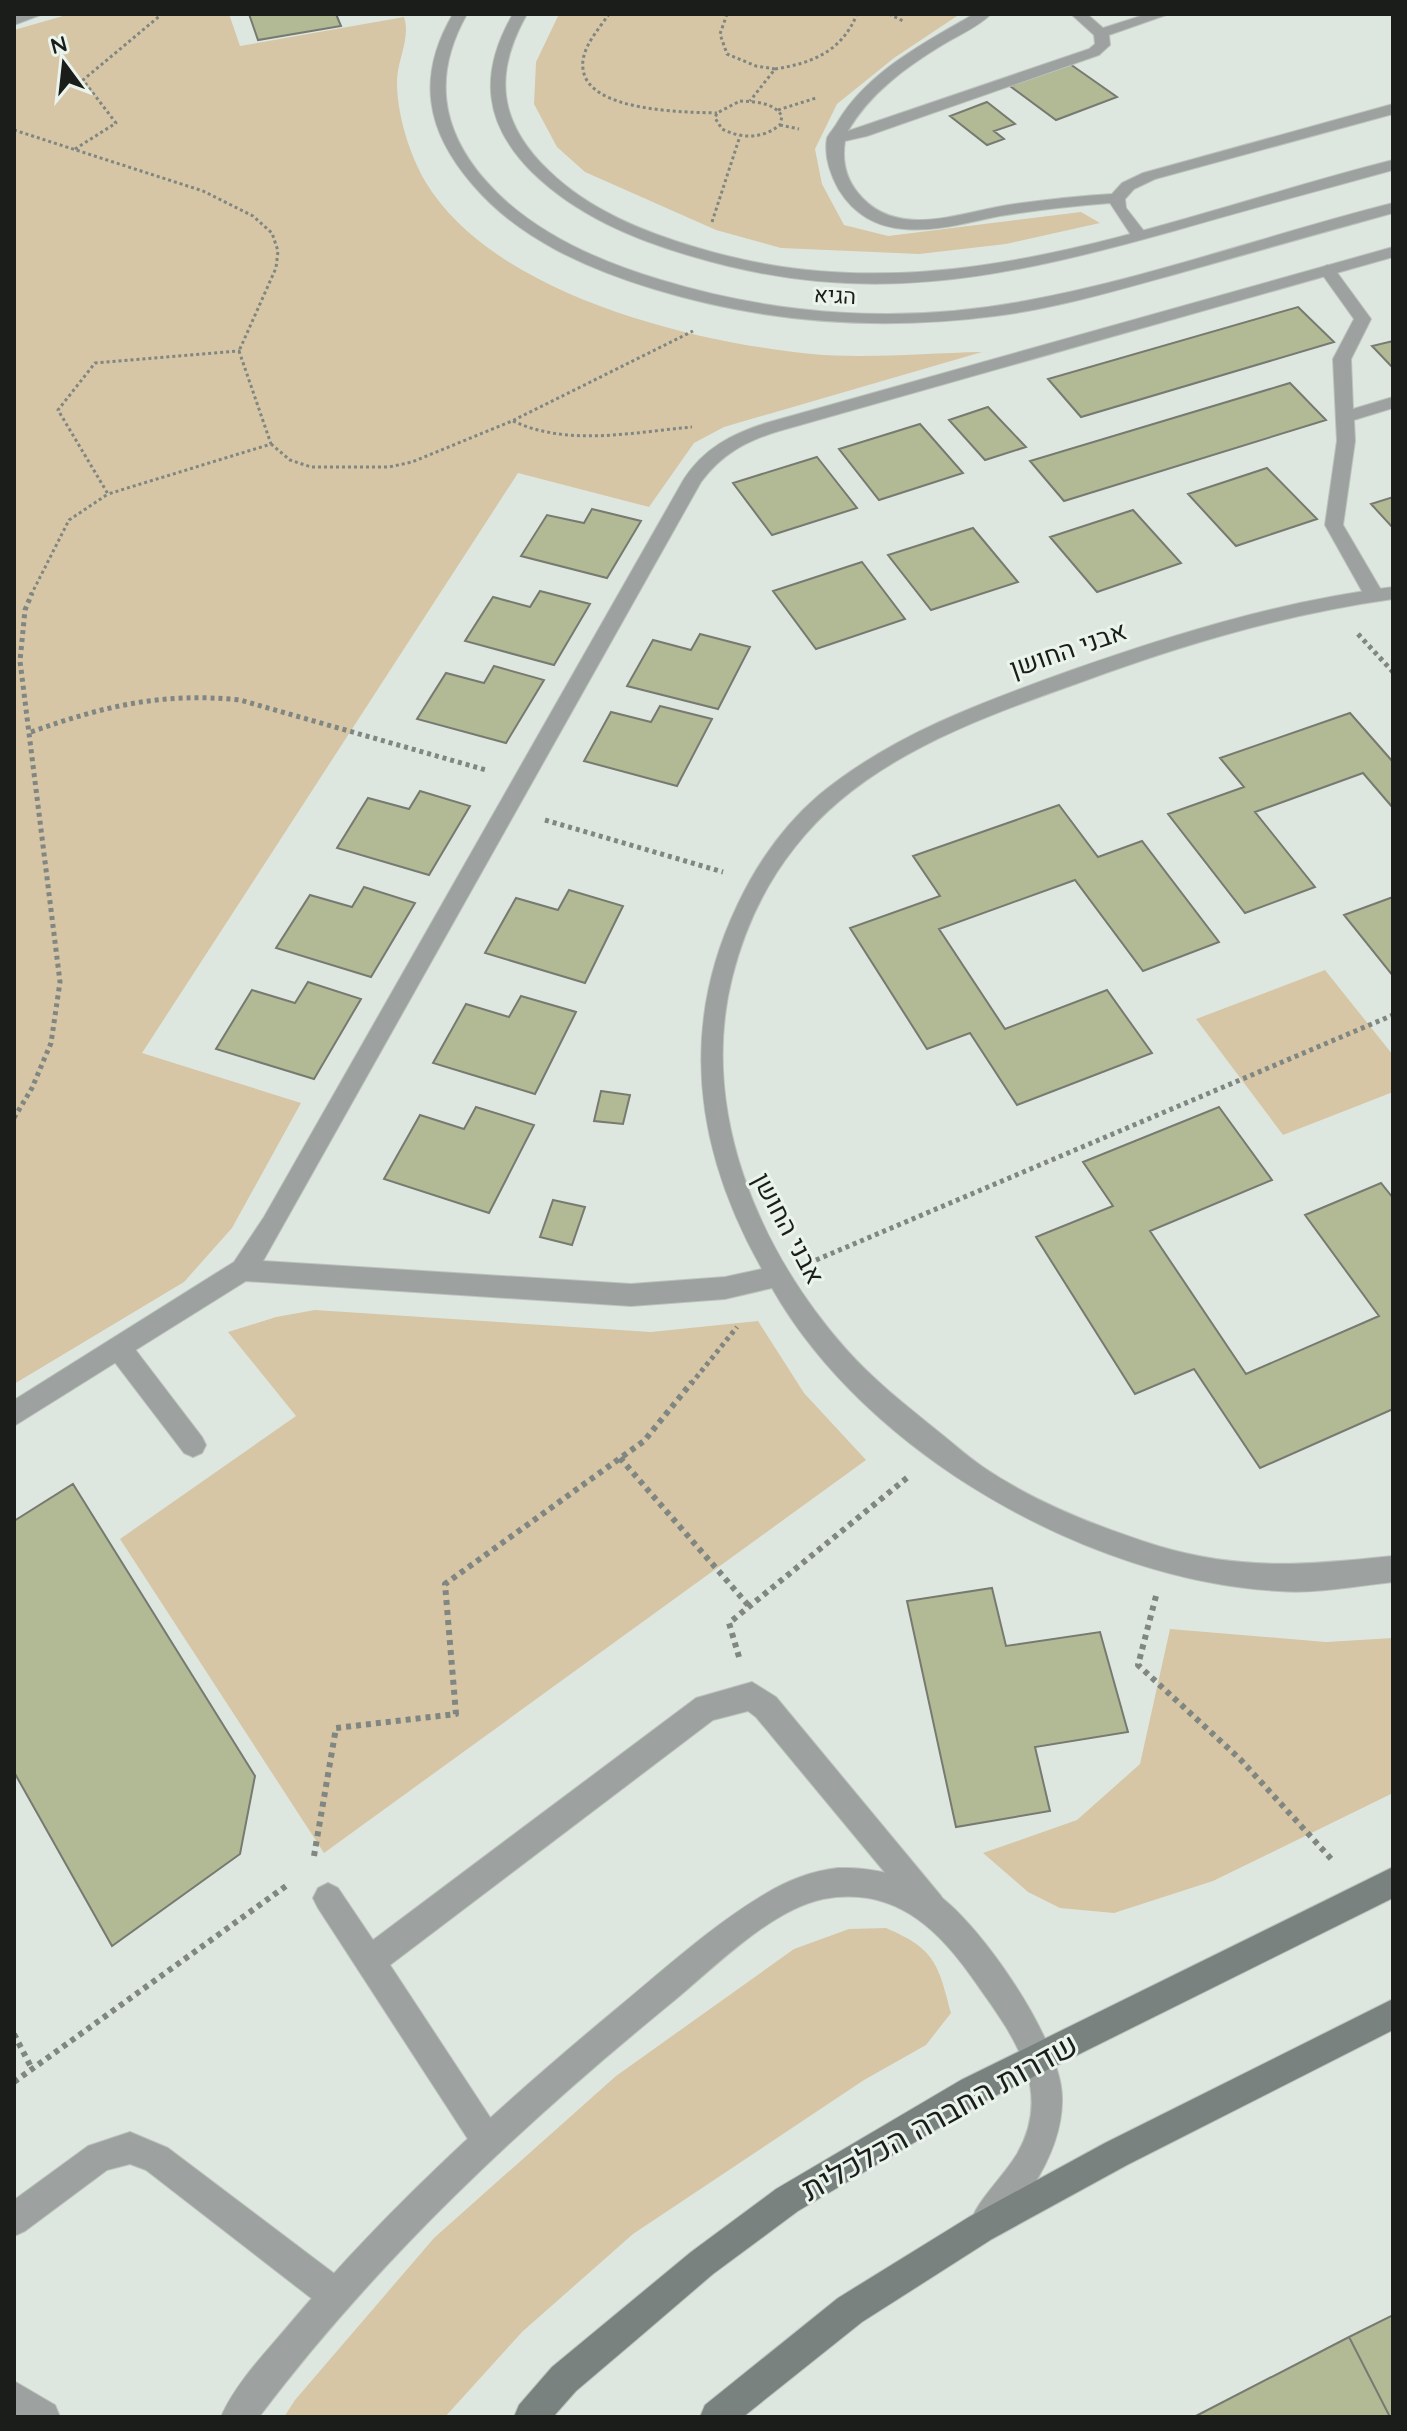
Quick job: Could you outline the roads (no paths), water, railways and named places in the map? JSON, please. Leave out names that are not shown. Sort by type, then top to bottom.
[{"type":"main road","name":"שדרות החברה הכלכלית","points":[[531,2417],[564,2379],[624,2328],[702,2263],[787,2200],[972,2091],[1393,1882]]},
{"type":"main road","points":[[717,2417],[848,2312],[1026,2202],[1393,2014]]},
{"type":"street","points":[[14,21],[36,14]]},
{"type":"street","name":"הגיא","points":[[460,14],[452,25],[443,51],[437,81],[437,104],[443,130],[454,152],[477,182],[521,221],[590,261],[673,290],[724,302],[783,313],[835,318],[928,318],[974,314],[1029,306],[1088,292],[1393,208]]},
{"type":"street","name":"הגיא","points":[[520,14],[508,32],[496,79],[503,122],[513,139],[546,178],[582,204],[630,231],[702,255],[797,275],[918,279],[1005,269],[1393,165]]},
{"type":"street","points":[[984,14],[910,59],[864,97],[842,122],[835,138],[833,156],[842,184],[864,212],[893,223],[929,224],[1057,202],[1117,198],[1128,186],[1149,176],[1393,109]]},
{"type":"street","points":[[835,138],[862,133],[1094,52],[1103,45],[1101,33],[1078,14]]},
{"type":"street","points":[[1101,33],[1162,14]]},
{"type":"street","points":[[1117,198],[1118,208],[1139,235]]},
{"type":"street","points":[[14,1414],[243,1270],[273,1224],[693,479],[720,448],[741,437],[1393,252]]},
{"type":"street","points":[[1327,270],[1363,319],[1342,359],[1346,441],[1334,525],[1384,594]]},
{"type":"street","points":[[1345,417],[1393,402]]},
{"type":"street","name":"אבני החושן","points":[[1384,594],[1258,618],[1137,654],[959,717],[893,752],[832,795],[792,837],[759,882],[729,943],[714,994],[709,1065],[715,1122],[733,1191],[779,1276],[824,1342],[895,1412],[975,1477],[1065,1523],[1168,1562],[1289,1579],[1393,1569]]},
{"type":"street","points":[[243,1270],[631,1295],[725,1288],[779,1276]]},
{"type":"street","points":[[119,1348],[193,1445]]},
{"type":"street","points":[[369,1962],[706,1708],[752,1696],[766,1707],[978,1958],[1040,2058],[1047,2103],[1041,2138],[1023,2177],[978,2231]]},
{"type":"street","points":[[238,2417],[280,2358],[391,2234],[540,2091],[739,1929],[797,1893],[835,1882],[870,1884],[911,1895],[943,1920]]},
{"type":"street","points":[[328,1898],[488,2142]]},
{"type":"street","points":[[14,2220],[99,2157],[130,2148],[157,2159],[336,2296]]},
{"type":"street","points":[[14,2398],[43,2417]]}]
